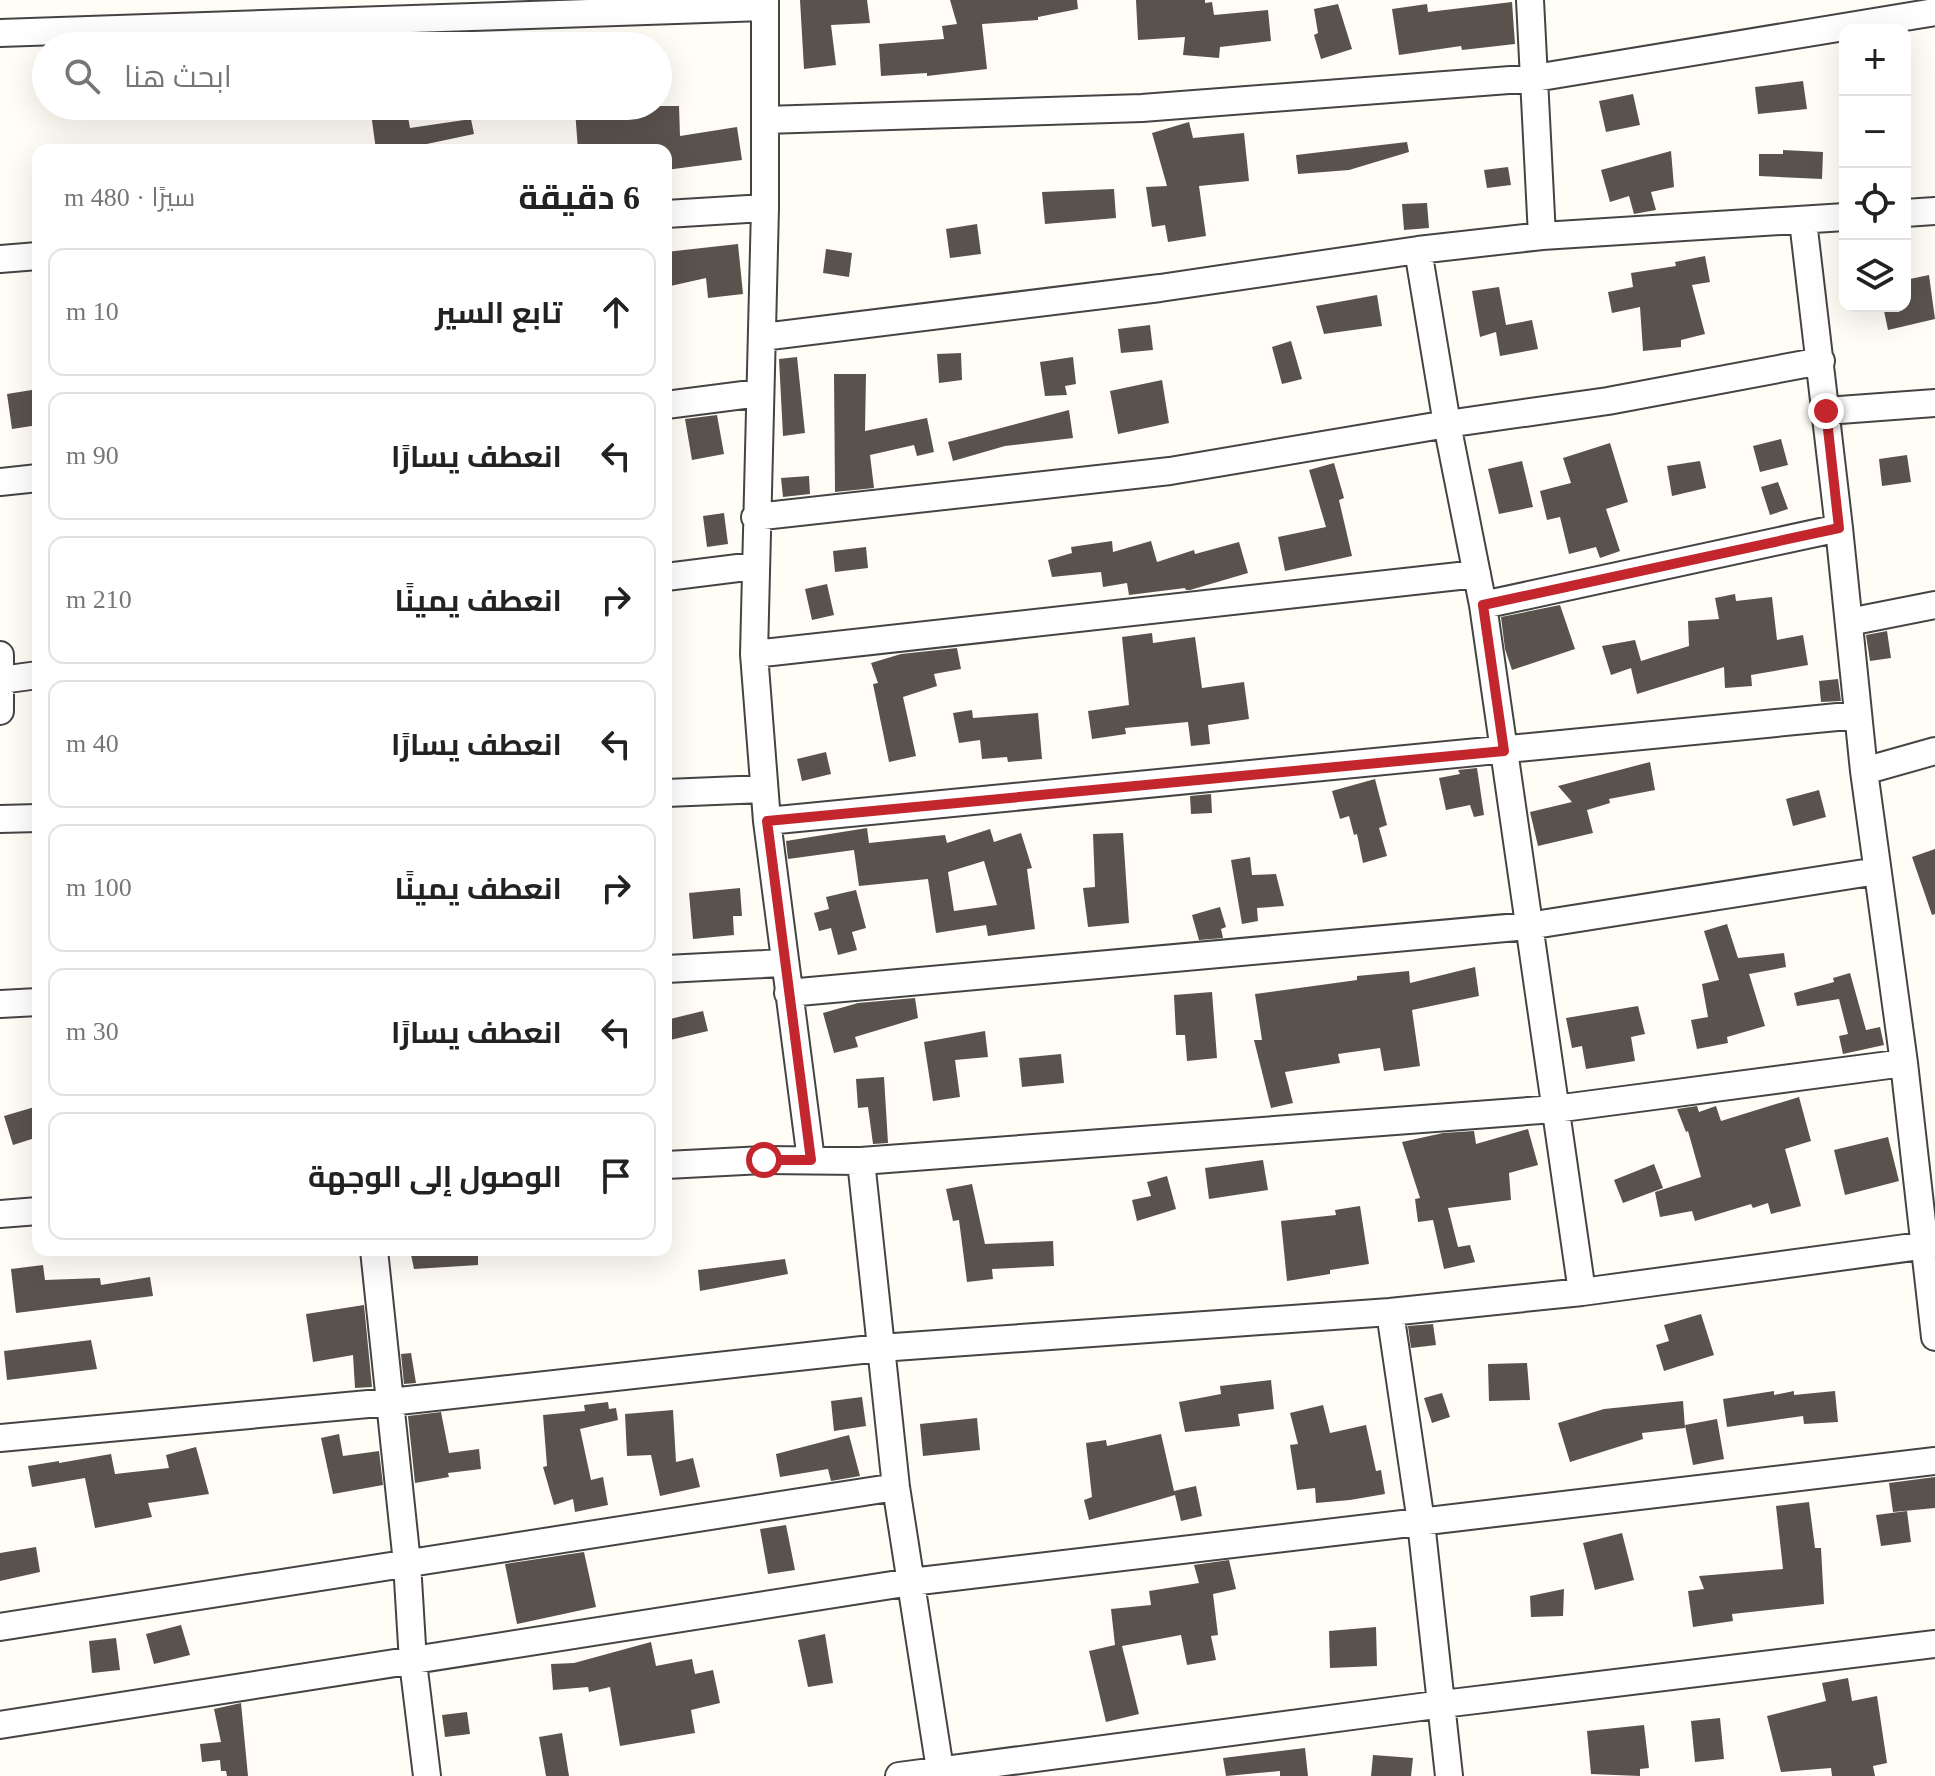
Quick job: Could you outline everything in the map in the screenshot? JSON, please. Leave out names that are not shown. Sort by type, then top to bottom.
[{"type":"street","points":[[1530,0],[1542,236]]},
{"type":"street","points":[[0,33],[765,4],[765,208],[754,654],[767,821],[783,963],[811,1160]]},
{"type":"street","points":[[765,120],[1142,108],[1535,78],[1935,12]]},
{"type":"street","points":[[672,214],[765,208]]},
{"type":"street","points":[[1911,213],[1935,211]]},
{"type":"street","points":[[762,337],[1160,288],[1418,250],[1542,236],[1839,218]]},
{"type":"street","points":[[1803,221],[1821,361],[1864,771],[1930,1245],[1935,1337]]},
{"type":"street","points":[[1418,250],[1447,424],[1483,605],[1582,1292]]},
{"type":"street","points":[[0,259],[32,256]]},
{"type":"street","points":[[755,517],[1124,477],[1608,401],[1821,361]]},
{"type":"street","points":[[672,404],[759,393]]},
{"type":"street","points":[[1826,411],[1935,403]]},
{"type":"street","points":[[0,482],[32,479]]},
{"type":"street","points":[[1483,605],[1839,528]]},
{"type":"street","points":[[672,576],[754,566]]},
{"type":"street","points":[[754,654],[1477,574]]},
{"type":"street","points":[[1849,622],[1935,605]]},
{"type":"street","points":[[0,711],[1,668],[32,674]]},
{"type":"street","points":[[767,821],[1858,715]]},
{"type":"street","points":[[1864,771],[1935,751]]},
{"type":"street","points":[[672,793],[764,789]]},
{"type":"street","points":[[0,819],[32,818]]},
{"type":"street","points":[[788,993],[1528,926],[1877,871]]},
{"type":"street","points":[[672,969],[783,963]]},
{"type":"street","points":[[0,1004],[32,1002]]},
{"type":"street","points":[[672,1165],[861,1161],[1555,1109],[1904,1063]]},
{"type":"street","points":[[861,1161],[896,1487],[941,1773]]},
{"type":"street","points":[[0,1214],[32,1211]]},
{"type":"street","points":[[0,1438],[390,1402],[880,1348],[1390,1312],[1582,1292],[1930,1245]]},
{"type":"street","points":[[375,1256],[407,1563],[413,1662],[427,1776]]},
{"type":"street","points":[[1390,1312],[1421,1522],[1449,1776]]},
{"type":"street","points":[[0,1725],[911,1582],[1935,1461]]},
{"type":"street","points":[[0,1627],[896,1487]]},
{"type":"street","points":[[899,1776],[941,1773],[1443,1704],[1935,1644]]},
{"type":"building","points":[[800,0],[867,0],[870,23],[831,25],[836,65],[804,69]]},
{"type":"building","points":[[950,0],[1077,0],[1078,9],[1038,17],[1038,20],[982,24],[987,69],[927,76],[927,73],[881,76],[879,44],[944,39],[942,26],[957,24]]},
{"type":"building","points":[[1136,0],[1205,0],[1205,3],[1212,2],[1214,15],[1268,10],[1271,41],[1220,47],[1219,58],[1183,55],[1185,37],[1138,40]]},
{"type":"building","points":[[1512,2],[1515,44],[1462,50],[1461,46],[1399,55],[1392,9],[1427,4],[1428,12]]},
{"type":"building","points":[[1338,4],[1352,49],[1321,59],[1314,35],[1318,33],[1314,9]]},
{"type":"building","points":[[1803,81],[1807,109],[1758,114],[1755,87]]},
{"type":"building","points":[[1633,94],[1640,125],[1606,132],[1599,101]]},
{"type":"building","points":[[672,106],[679,106],[680,136],[737,127],[742,160],[672,169],[672,144],[578,144],[576,120],[672,120]]},
{"type":"building","points":[[372,120],[409,120],[410,128],[471,120],[474,134],[427,144],[375,144]]},
{"type":"building","points":[[1189,122],[1193,138],[1244,133],[1249,181],[1199,186],[1206,236],[1168,242],[1165,225],[1152,227],[1146,187],[1167,186],[1152,133]]},
{"type":"building","points":[[1407,142],[1409,152],[1349,170],[1298,174],[1296,155]]},
{"type":"building","points":[[1783,150],[1823,152],[1822,179],[1759,176],[1759,154],[1783,154]]},
{"type":"building","points":[[1671,151],[1674,187],[1651,192],[1656,210],[1634,214],[1629,196],[1610,202],[1601,170]]},
{"type":"building","points":[[1508,167],[1511,185],[1487,188],[1484,170]]},
{"type":"building","points":[[1114,189],[1116,218],[1045,224],[1042,192]]},
{"type":"building","points":[[1427,203],[1429,228],[1404,230],[1402,204]]},
{"type":"building","points":[[977,224],[981,254],[950,258],[946,229]]},
{"type":"building","points":[[738,244],[743,294],[708,298],[706,278],[672,286],[672,251]]},
{"type":"building","points":[[826,249],[852,253],[849,277],[823,273]]},
{"type":"building","points":[[1705,256],[1710,282],[1692,285],[1705,334],[1681,340],[1681,347],[1643,351],[1640,307],[1612,313],[1608,292],[1633,287],[1631,273],[1676,266],[1675,262]]},
{"type":"building","points":[[1929,275],[1935,319],[1888,330],[1884,312],[1911,312],[1911,279]]},
{"type":"building","points":[[1499,287],[1506,325],[1532,320],[1538,349],[1500,356],[1496,332],[1480,337],[1472,291]]},
{"type":"building","points":[[1377,295],[1382,326],[1324,334],[1316,306]]},
{"type":"building","points":[[1150,325],[1153,350],[1121,353],[1118,329]]},
{"type":"building","points":[[1291,341],[1302,379],[1282,384],[1272,347]]},
{"type":"building","points":[[961,353],[962,380],[939,383],[937,354]]},
{"type":"building","points":[[797,357],[805,433],[783,436],[779,359]]},
{"type":"building","points":[[1073,357],[1076,384],[1065,386],[1067,395],[1045,396],[1040,362]]},
{"type":"building","points":[[834,374],[866,374],[865,431],[927,418],[934,452],[917,456],[914,445],[870,455],[874,488],[835,492]]},
{"type":"building","points":[[1162,380],[1169,423],[1118,434],[1110,391]]},
{"type":"building","points":[[32,390],[32,426],[12,429],[7,394]]},
{"type":"building","points":[[1069,410],[1073,438],[1005,446],[953,461],[948,442]]},
{"type":"building","points":[[717,415],[724,454],[692,460],[685,419]]},
{"type":"building","points":[[1781,439],[1788,465],[1760,472],[1753,446]]},
{"type":"building","points":[[1610,443],[1628,502],[1606,509],[1620,551],[1600,558],[1596,547],[1569,554],[1560,517],[1547,520],[1540,491],[1571,483],[1563,458]]},
{"type":"building","points":[[1907,455],[1911,482],[1882,486],[1879,459]]},
{"type":"building","points":[[1522,461],[1533,507],[1499,514],[1488,469]]},
{"type":"building","points":[[1700,461],[1706,488],[1672,496],[1667,466]]},
{"type":"building","points":[[1334,463],[1344,498],[1339,500],[1352,556],[1285,571],[1278,537],[1326,527],[1309,470]]},
{"type":"building","points":[[809,476],[810,494],[783,497],[781,478]]},
{"type":"building","points":[[1778,482],[1788,509],[1770,515],[1761,487]]},
{"type":"building","points":[[724,513],[728,544],[707,547],[703,516]]},
{"type":"building","points":[[1112,541],[1113,552],[1151,541],[1157,562],[1194,550],[1195,554],[1239,542],[1248,573],[1190,590],[1185,588],[1129,595],[1127,583],[1103,587],[1101,572],[1052,577],[1048,560],[1072,553],[1071,547]]},
{"type":"building","points":[[866,547],[868,568],[835,572],[833,551]]},
{"type":"building","points":[[827,584],[834,615],[812,620],[805,589]]},
{"type":"building","points":[[1735,594],[1736,601],[1772,597],[1777,640],[1803,635],[1808,665],[1751,675],[1752,686],[1725,688],[1724,667],[1637,694],[1631,668],[1611,675],[1602,646],[1635,640],[1641,661],[1689,646],[1688,621],[1719,619],[1715,598]]},
{"type":"building","points":[[1560,605],[1575,649],[1512,670],[1505,649],[1501,617]]},
{"type":"building","points":[[1887,631],[1891,658],[1870,661],[1866,635]]},
{"type":"building","points":[[1152,633],[1153,643],[1195,637],[1202,688],[1244,682],[1249,719],[1208,725],[1210,744],[1191,746],[1188,722],[1125,728],[1126,734],[1092,739],[1088,711],[1129,705],[1122,637]]},
{"type":"building","points":[[957,648],[961,669],[934,674],[937,686],[903,697],[916,756],[889,762],[873,684],[878,683],[871,663],[901,654]]},
{"type":"building","points":[[1838,679],[1841,701],[1821,702],[1819,681]]},
{"type":"building","points":[[972,710],[973,718],[1038,713],[1042,759],[1008,762],[1007,757],[982,759],[980,740],[959,743],[953,713]]},
{"type":"building","points":[[826,752],[831,774],[802,781],[797,759]]},
{"type":"building","points":[[1650,762],[1655,790],[1609,799],[1610,803],[1587,810],[1593,833],[1538,846],[1530,812],[1572,802],[1558,786]]},
{"type":"building","points":[[1477,768],[1484,815],[1474,817],[1470,805],[1446,810],[1439,778],[1460,774],[1458,770]]},
{"type":"building","points":[[1375,779],[1387,825],[1379,828],[1387,856],[1363,863],[1357,834],[1354,835],[1349,816],[1340,819],[1332,791]]},
{"type":"building","points":[[1819,790],[1826,817],[1793,826],[1786,799]]},
{"type":"building","points":[[1211,794],[1212,813],[1191,814],[1190,796]]},
{"type":"building","points":[[867,828],[869,843],[945,835],[947,843],[990,829],[994,842],[1021,833],[1032,868],[1027,869],[1035,929],[988,936],[986,925],[936,933],[928,879],[859,886],[854,850],[788,859],[786,841]],"holes":[[[984,861],[997,905],[954,911],[948,872]]]},
{"type":"building","points":[[1123,833],[1129,923],[1088,927],[1083,888],[1095,887],[1093,834]]},
{"type":"building","points":[[1935,849],[1935,914],[1932,915],[1912,857]]},
{"type":"building","points":[[1250,857],[1252,875],[1276,874],[1284,906],[1257,908],[1258,921],[1242,924],[1231,860]]},
{"type":"building","points":[[740,888],[742,916],[733,916],[734,935],[693,939],[689,893]]},
{"type":"building","points":[[856,890],[866,928],[852,932],[857,950],[838,955],[831,928],[819,931],[814,913],[829,909],[826,897]]},
{"type":"building","points":[[1220,907],[1226,927],[1221,929],[1223,938],[1199,940],[1192,915]]},
{"type":"building","points":[[1727,924],[1738,958],[1784,953],[1786,967],[1749,974],[1765,1026],[1727,1037],[1728,1043],[1697,1049],[1691,1020],[1708,1017],[1702,984],[1719,980],[1704,931]]},
{"type":"building","points":[[1475,967],[1479,996],[1412,1010],[1420,1066],[1384,1071],[1380,1048],[1338,1054],[1340,1063],[1285,1072],[1293,1103],[1271,1108],[1254,1040],[1262,1040],[1255,994],[1357,980],[1357,976],[1409,971],[1410,983]]},
{"type":"building","points":[[1850,973],[1866,1030],[1880,1027],[1884,1045],[1843,1054],[1839,1036],[1848,1034],[1839,999],[1797,1006],[1794,993],[1834,982],[1833,978]]},
{"type":"building","points":[[1212,992],[1217,1058],[1187,1061],[1185,1035],[1176,1035],[1174,995]]},
{"type":"building","points":[[915,998],[918,1018],[855,1037],[858,1047],[834,1053],[823,1013],[858,1003]]},
{"type":"building","points":[[1638,1006],[1645,1034],[1631,1037],[1635,1061],[1586,1069],[1582,1046],[1572,1048],[1566,1018]]},
{"type":"building","points":[[703,1011],[708,1031],[672,1040],[672,1019]]},
{"type":"building","points":[[985,1031],[988,1057],[955,1060],[960,1097],[933,1101],[924,1042]]},
{"type":"building","points":[[1061,1054],[1064,1083],[1022,1087],[1019,1058]]},
{"type":"building","points":[[884,1077],[888,1143],[873,1144],[868,1107],[858,1108],[856,1079]]},
{"type":"building","points":[[1799,1097],[1811,1141],[1785,1149],[1801,1206],[1771,1214],[1768,1203],[1753,1208],[1751,1204],[1695,1221],[1692,1211],[1660,1217],[1655,1192],[1701,1177],[1688,1131],[1677,1109],[1697,1106],[1699,1112],[1716,1106],[1721,1121]]},
{"type":"building","points":[[32,1108],[32,1139],[13,1145],[4,1116]]},
{"type":"building","points":[[1528,1129],[1538,1165],[1509,1173],[1511,1200],[1448,1208],[1458,1247],[1470,1245],[1475,1262],[1444,1269],[1433,1220],[1418,1222],[1415,1199],[1420,1198],[1402,1142],[1443,1133],[1474,1131],[1476,1144]]},
{"type":"building","points":[[1888,1137],[1899,1181],[1845,1195],[1834,1150]]},
{"type":"building","points":[[1263,1160],[1268,1190],[1209,1199],[1205,1168]]},
{"type":"building","points":[[1654,1164],[1663,1188],[1623,1203],[1614,1180]]},
{"type":"building","points":[[1167,1176],[1176,1209],[1137,1221],[1132,1200],[1151,1196],[1147,1182]]},
{"type":"building","points":[[972,1184],[985,1244],[1053,1241],[1054,1266],[992,1269],[993,1279],[967,1282],[959,1220],[953,1221],[946,1189]]},
{"type":"building","points":[[1360,1206],[1369,1264],[1287,1281],[1281,1221],[1336,1215],[1335,1210]]},
{"type":"building","points":[[411,1256],[478,1256],[478,1265],[414,1269]]},
{"type":"building","points":[[785,1259],[788,1274],[700,1291],[698,1270]]},
{"type":"building","points":[[43,1265],[45,1280],[100,1278],[101,1285],[150,1277],[153,1296],[16,1313],[11,1269]]},
{"type":"building","points":[[364,1305],[372,1387],[355,1388],[353,1355],[313,1362],[306,1314]]},
{"type":"building","points":[[1701,1314],[1714,1355],[1664,1371],[1656,1345],[1669,1341],[1664,1325]]},
{"type":"building","points":[[1433,1324],[1436,1345],[1411,1348],[1408,1326]]},
{"type":"building","points":[[91,1340],[97,1369],[7,1380],[4,1351]]},
{"type":"building","points":[[411,1353],[416,1383],[404,1384],[401,1354]]},
{"type":"building","points":[[1527,1363],[1530,1400],[1489,1401],[1488,1364]]},
{"type":"building","points":[[1271,1380],[1274,1409],[1238,1414],[1240,1426],[1185,1432],[1179,1402],[1221,1394],[1220,1386]]},
{"type":"building","points":[[1774,1391],[1774,1395],[1794,1391],[1794,1395],[1835,1391],[1838,1422],[1804,1424],[1803,1416],[1727,1427],[1723,1399]]},
{"type":"building","points":[[1442,1393],[1450,1417],[1432,1423],[1424,1398]]},
{"type":"building","points":[[862,1397],[866,1426],[834,1431],[831,1401]]},
{"type":"building","points":[[1683,1401],[1685,1428],[1642,1433],[1643,1439],[1570,1462],[1558,1423],[1604,1409]]},
{"type":"building","points":[[608,1402],[609,1409],[616,1408],[618,1420],[580,1429],[591,1480],[603,1477],[608,1505],[575,1512],[573,1499],[554,1505],[543,1467],[547,1466],[543,1415],[585,1411],[584,1405]]},
{"type":"building","points":[[1323,1405],[1330,1433],[1366,1425],[1376,1471],[1381,1470],[1385,1494],[1316,1503],[1315,1488],[1297,1490],[1290,1445],[1298,1444],[1290,1413]]},
{"type":"building","points":[[673,1410],[676,1462],[693,1458],[700,1487],[660,1496],[651,1455],[627,1456],[625,1414]]},
{"type":"building","points":[[441,1412],[449,1453],[479,1449],[481,1469],[448,1473],[449,1477],[415,1483],[408,1416]]},
{"type":"building","points":[[977,1418],[980,1450],[923,1456],[920,1424]]},
{"type":"building","points":[[1717,1419],[1724,1459],[1693,1465],[1685,1425]]},
{"type":"building","points":[[339,1434],[343,1456],[379,1451],[383,1485],[333,1494],[321,1438]]},
{"type":"building","points":[[1161,1434],[1174,1491],[1196,1486],[1202,1516],[1181,1521],[1175,1495],[1089,1520],[1084,1500],[1092,1497],[1086,1443],[1106,1440],[1107,1446]]},
{"type":"building","points":[[849,1435],[860,1476],[831,1481],[828,1469],[780,1477],[776,1454]]},
{"type":"building","points":[[196,1447],[209,1494],[148,1503],[152,1517],[95,1528],[85,1478],[32,1487],[28,1466],[111,1454],[115,1474],[169,1468],[166,1455]]},
{"type":"building","points":[[1935,1477],[1935,1508],[1893,1512],[1889,1483]]},
{"type":"building","points":[[1809,1502],[1815,1548],[1821,1548],[1824,1604],[1732,1614],[1733,1621],[1693,1627],[1688,1591],[1704,1589],[1699,1576],[1783,1569],[1776,1506]]},
{"type":"building","points":[[1907,1511],[1911,1542],[1881,1546],[1876,1515]]},
{"type":"building","points":[[786,1525],[795,1570],[768,1574],[760,1529]]},
{"type":"building","points":[[1622,1533],[1634,1580],[1595,1590],[1583,1543]]},
{"type":"building","points":[[36,1547],[40,1572],[0,1581],[0,1553]]},
{"type":"building","points":[[584,1552],[596,1607],[517,1624],[505,1564]]},
{"type":"building","points":[[1229,1560],[1236,1589],[1213,1594],[1218,1635],[1211,1636],[1216,1660],[1187,1665],[1181,1635],[1122,1646],[1139,1714],[1106,1722],[1089,1651],[1115,1645],[1111,1609],[1151,1605],[1149,1591],[1199,1583],[1194,1565]]},
{"type":"building","points":[[1564,1589],[1563,1616],[1531,1617],[1530,1596]]},
{"type":"building","points":[[181,1625],[190,1655],[154,1664],[146,1634]]},
{"type":"building","points":[[1376,1627],[1377,1666],[1330,1668],[1329,1631]]},
{"type":"building","points":[[825,1634],[833,1683],[808,1687],[798,1640]]},
{"type":"building","points":[[116,1638],[120,1670],[92,1673],[89,1641]]},
{"type":"building","points":[[651,1642],[656,1666],[692,1659],[695,1674],[713,1670],[720,1703],[691,1710],[695,1733],[620,1746],[610,1687],[589,1692],[588,1687],[553,1690],[551,1664],[574,1663]]},
{"type":"building","points":[[1848,1678],[1852,1701],[1877,1696],[1887,1763],[1873,1766],[1875,1776],[1832,1776],[1831,1768],[1781,1772],[1767,1716],[1826,1701],[1822,1683]]},
{"type":"building","points":[[241,1703],[248,1776],[227,1776],[226,1771],[221,1771],[220,1760],[202,1762],[200,1744],[221,1742],[214,1709]]},
{"type":"building","points":[[467,1712],[470,1734],[445,1737],[442,1715]]},
{"type":"building","points":[[1720,1718],[1724,1759],[1695,1762],[1691,1721]]},
{"type":"building","points":[[1644,1725],[1649,1768],[1640,1769],[1640,1776],[1591,1774],[1587,1731]]},
{"type":"building","points":[[562,1733],[569,1776],[546,1776],[539,1737]]},
{"type":"building","points":[[1305,1748],[1308,1776],[1280,1776],[1280,1771],[1226,1776],[1223,1758]]},
{"type":"building","points":[[1373,1755],[1413,1758],[1411,1776],[1371,1776]]},
{"type":"route","points":[[764,1160],[811,1160],[783,963],[767,821],[1504,751],[1483,605],[1839,528],[1826,411]]}]
